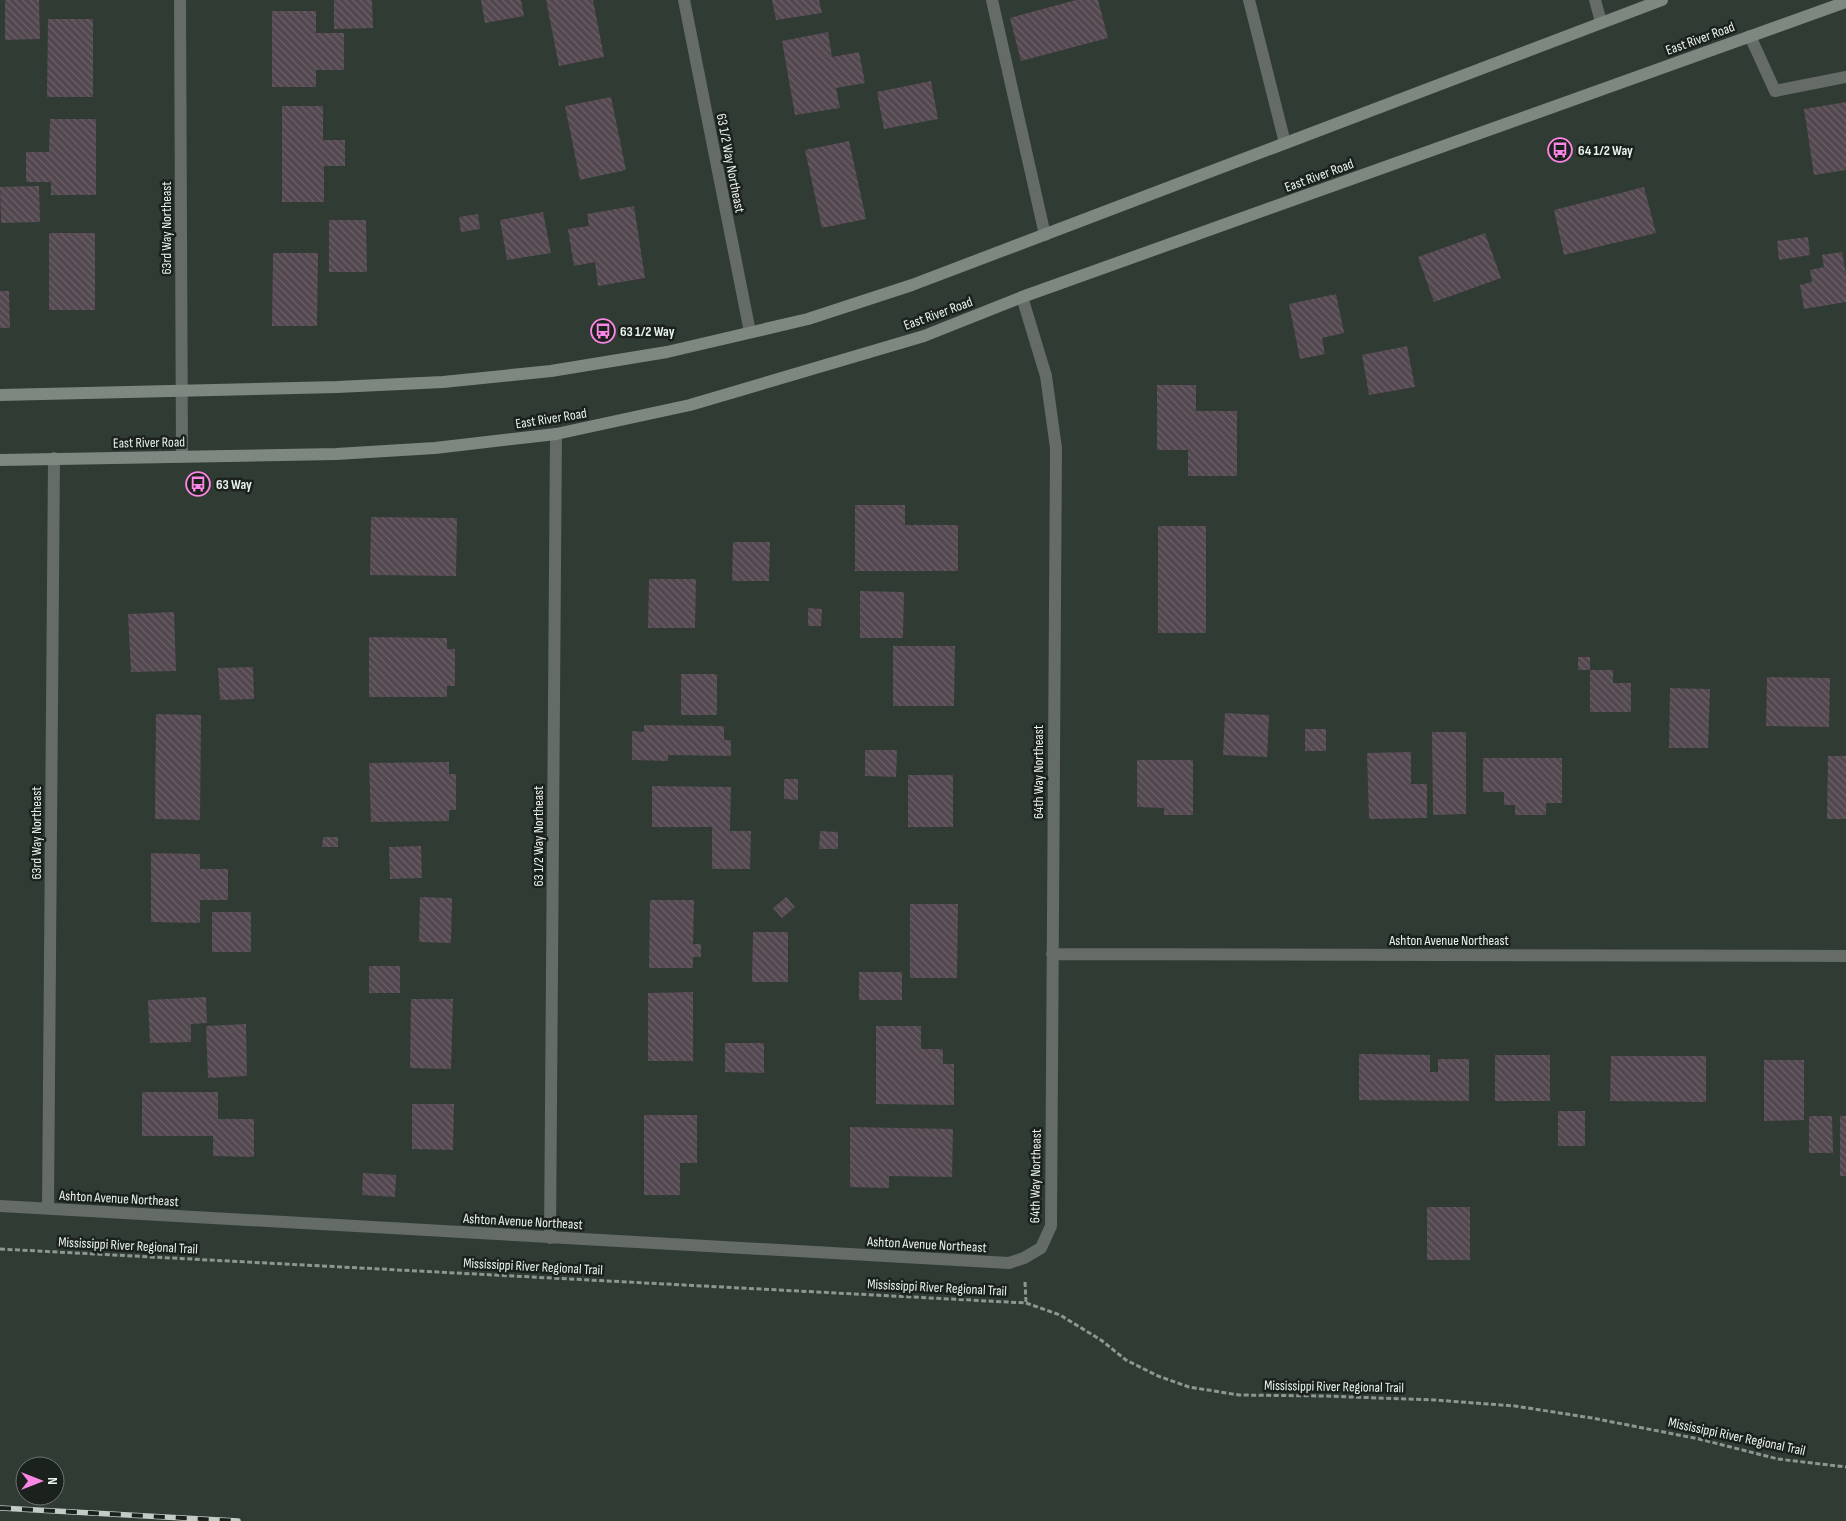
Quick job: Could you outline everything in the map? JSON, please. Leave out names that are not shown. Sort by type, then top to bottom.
[{"type":"main road","points":[[0,395],[434,382],[551,371],[667,352],[808,319],[912,285],[1662,0]]},
{"type":"main road","name":"East River Road","points":[[0,460],[336,454],[435,448],[556,434],[699,402],[924,336],[1022,297],[1846,2]]},
{"type":"street","name":"63rd Way Northeast","points":[[180,0],[182,456]]},
{"type":"street","name":"63 1/2 Way Northeast","points":[[684,0],[750,332]]},
{"type":"street","points":[[992,0],[1045,235]]},
{"type":"street","points":[[1249,0],[1285,143]]},
{"type":"street","points":[[1595,0],[1601,22]]},
{"type":"street","points":[[1750,36],[1776,91],[1846,77]]},
{"type":"street","name":"64th Way Northeast","points":[[1022,297],[1046,376],[1056,448],[1051,1226],[1041,1248]]},
{"type":"street","name":"63 1/2 Way Northeast","points":[[550,1238],[556,434]]},
{"type":"street","name":"63rd Way Northeast","points":[[48,1208],[54,458]]},
{"type":"street","name":"Ashton Avenue Northeast","points":[[1052,954],[1846,956]]},
{"type":"street","name":"Ashton Avenue Northeast","points":[[0,1206],[1008,1263],[1024,1258],[1041,1248]]},
{"type":"path","name":"Mississippi River Regional Trail","points":[[0,1249],[1026,1303],[1060,1315],[1102,1340],[1126,1360],[1158,1376],[1189,1387],[1239,1395],[1435,1400],[1515,1406],[1592,1418],[1699,1439],[1778,1459],[1846,1467]]},
{"type":"building","points":[[5,0],[39,0],[40,39],[5,40]]},
{"type":"building","points":[[334,0],[372,0],[373,28],[334,29]]},
{"type":"building","points":[[481,0],[521,0],[524,16],[485,23]]},
{"type":"building","points":[[546,0],[593,0],[604,57],[559,66]]},
{"type":"building","points":[[772,0],[819,0],[822,13],[776,20]]},
{"type":"building","points":[[1076,0],[1098,0],[1108,38],[1021,61],[1010,18]]},
{"type":"building","points":[[272,11],[316,11],[316,33],[344,33],[344,70],[316,70],[316,87],[272,87]]},
{"type":"building","points":[[48,19],[93,19],[93,97],[47,97]]},
{"type":"building","points":[[828,32],[832,57],[859,52],[865,83],[836,88],[840,108],[795,115],[782,41]]},
{"type":"building","points":[[931,81],[938,119],[884,129],[877,92]]},
{"type":"building","points":[[611,97],[626,170],[580,180],[565,106]]},
{"type":"building","points":[[1846,102],[1846,170],[1814,175],[1804,109]]},
{"type":"building","points":[[282,106],[323,106],[323,140],[345,140],[345,166],[324,166],[324,202],[282,202]]},
{"type":"building","points":[[50,119],[96,119],[96,195],[51,195],[51,182],[26,182],[26,152],[49,152]]},
{"type":"building","points":[[849,141],[866,219],[822,228],[805,150]]},
{"type":"building","points":[[39,186],[40,222],[1,223],[0,187]]},
{"type":"building","points":[[1644,187],[1656,233],[1564,255],[1554,210]]},
{"type":"building","points":[[634,206],[645,278],[598,286],[595,262],[574,266],[568,229],[589,226],[587,214]]},
{"type":"building","points":[[543,212],[551,253],[507,260],[500,220]]},
{"type":"building","points":[[478,214],[480,229],[461,232],[459,217]]},
{"type":"building","points":[[329,220],[366,220],[367,272],[329,272]]},
{"type":"building","points":[[49,233],[95,233],[95,310],[49,310]]},
{"type":"building","points":[[1485,233],[1501,278],[1434,302],[1418,257]]},
{"type":"building","points":[[1808,237],[1810,255],[1779,260],[1777,241]]},
{"type":"building","points":[[1842,252],[1846,274],[1846,302],[1804,309],[1800,285],[1812,282],[1810,270],[1824,267],[1822,255]]},
{"type":"building","points":[[273,253],[318,253],[317,326],[272,326]]},
{"type":"building","points":[[0,291],[9,291],[10,328],[0,328]]},
{"type":"building","points":[[1336,294],[1344,333],[1322,338],[1325,354],[1300,359],[1289,304]]},
{"type":"building","points":[[1407,346],[1415,387],[1369,395],[1362,355]]},
{"type":"building","points":[[1157,385],[1196,385],[1196,411],[1237,411],[1237,476],[1188,476],[1188,450],[1157,450]]},
{"type":"building","points":[[855,505],[905,505],[905,525],[958,525],[958,571],[855,571]]},
{"type":"building","points":[[371,517],[457,518],[456,576],[370,575]]},
{"type":"building","points":[[1158,526],[1206,526],[1206,633],[1158,633]]},
{"type":"building","points":[[733,542],[770,542],[769,581],[732,581]]},
{"type":"building","points":[[649,579],[696,579],[695,628],[648,628]]},
{"type":"building","points":[[860,591],[904,592],[903,638],[860,638]]},
{"type":"building","points":[[808,608],[822,609],[821,626],[808,626]]},
{"type":"building","points":[[174,612],[176,671],[131,672],[128,614]]},
{"type":"building","points":[[369,637],[447,638],[447,649],[455,649],[455,686],[447,686],[447,697],[369,697]]},
{"type":"building","points":[[893,646],[955,646],[954,706],[893,706]]},
{"type":"building","points":[[1578,657],[1590,657],[1590,670],[1578,670]]},
{"type":"building","points":[[253,667],[254,699],[220,700],[218,668]]},
{"type":"building","points":[[1590,670],[1613,670],[1613,683],[1631,683],[1631,712],[1590,712]]},
{"type":"building","points":[[681,674],[717,674],[717,715],[681,715]]},
{"type":"building","points":[[1767,677],[1830,678],[1829,727],[1766,726]]},
{"type":"building","points":[[1670,688],[1710,689],[1708,748],[1669,748]]},
{"type":"building","points":[[1225,713],[1269,715],[1267,757],[1223,755]]},
{"type":"building","points":[[156,714],[201,715],[200,820],[155,819]]},
{"type":"building","points":[[644,725],[724,726],[724,740],[731,740],[731,756],[668,755],[668,761],[632,760],[632,731],[644,732]]},
{"type":"building","points":[[1305,729],[1326,729],[1326,751],[1305,751]]},
{"type":"building","points":[[1432,732],[1466,732],[1466,814],[1433,815]]},
{"type":"building","points":[[865,750],[897,750],[896,777],[865,776]]},
{"type":"building","points":[[1411,752],[1411,784],[1427,784],[1427,818],[1369,819],[1367,753]]},
{"type":"building","points":[[1828,756],[1846,756],[1846,819],[1827,819]]},
{"type":"building","points":[[1483,758],[1562,758],[1562,803],[1546,803],[1546,815],[1515,815],[1515,805],[1504,805],[1504,792],[1483,792]]},
{"type":"building","points":[[1137,760],[1193,760],[1193,815],[1164,815],[1164,808],[1137,807]]},
{"type":"building","points":[[449,762],[449,774],[456,774],[456,810],[449,810],[449,821],[371,822],[369,763]]},
{"type":"building","points":[[908,775],[953,775],[953,827],[908,827]]},
{"type":"building","points":[[784,779],[798,779],[798,800],[784,799]]},
{"type":"building","points":[[652,786],[731,787],[730,831],[751,831],[750,869],[712,869],[712,827],[652,827]]},
{"type":"building","points":[[820,831],[838,832],[838,849],[819,849]]},
{"type":"building","points":[[323,837],[338,837],[338,847],[322,847]]},
{"type":"building","points":[[421,846],[422,878],[390,879],[389,847]]},
{"type":"building","points":[[151,853],[200,854],[200,869],[228,869],[228,900],[200,900],[200,923],[151,922]]},
{"type":"building","points":[[420,897],[452,898],[451,943],[419,942]]},
{"type":"building","points":[[786,897],[795,907],[782,918],[773,908]]},
{"type":"building","points":[[650,900],[694,900],[693,944],[701,944],[701,957],[693,957],[693,968],[649,968]]},
{"type":"building","points":[[910,904],[958,904],[957,978],[910,978]]},
{"type":"building","points":[[212,912],[251,912],[251,952],[212,952]]},
{"type":"building","points":[[753,932],[788,932],[788,982],[752,982]]},
{"type":"building","points":[[369,966],[400,966],[400,993],[369,993]]},
{"type":"building","points":[[859,972],[902,972],[902,1000],[859,1000]]},
{"type":"building","points":[[693,992],[693,1061],[648,1061],[648,993]]},
{"type":"building","points":[[206,997],[207,1023],[191,1024],[191,1042],[150,1043],[148,1000]]},
{"type":"building","points":[[411,999],[453,999],[451,1069],[410,1068]]},
{"type":"building","points":[[246,1024],[247,1076],[208,1078],[206,1026]]},
{"type":"building","points":[[876,1026],[921,1026],[921,1049],[943,1049],[943,1064],[954,1064],[954,1105],[876,1104]]},
{"type":"building","points":[[725,1043],[764,1043],[764,1073],[725,1072]]},
{"type":"building","points":[[1359,1054],[1430,1055],[1430,1072],[1438,1072],[1438,1059],[1469,1059],[1469,1101],[1359,1100]]},
{"type":"building","points":[[1495,1055],[1550,1055],[1550,1101],[1495,1101]]},
{"type":"building","points":[[1611,1056],[1706,1056],[1706,1102],[1610,1101]]},
{"type":"building","points":[[1764,1060],[1804,1060],[1804,1120],[1764,1121]]},
{"type":"building","points":[[142,1092],[218,1092],[218,1119],[254,1119],[254,1157],[213,1156],[213,1136],[142,1136]]},
{"type":"building","points":[[412,1104],[454,1104],[453,1150],[412,1149]]},
{"type":"building","points":[[1558,1111],[1585,1111],[1585,1146],[1558,1146]]},
{"type":"building","points":[[644,1115],[697,1115],[697,1163],[680,1163],[680,1195],[644,1195]]},
{"type":"building","points":[[1809,1116],[1832,1116],[1833,1153],[1809,1153]]},
{"type":"building","points":[[1840,1116],[1846,1116],[1846,1176],[1840,1176]]},
{"type":"building","points":[[850,1127],[953,1129],[952,1177],[889,1176],[889,1188],[850,1187]]},
{"type":"building","points":[[363,1173],[396,1175],[395,1197],[362,1195]]},
{"type":"building","points":[[1427,1207],[1470,1207],[1470,1260],[1427,1260]]},
{"type":"railway","points":[[0,1508],[238,1521]]},
{"type":"place","name":"64 1/2 Way","points":[[1560,150]]},
{"type":"place","name":"63 1/2 Way","points":[[603,331]]},
{"type":"place","name":"63 Way","points":[[198,484]]}]
